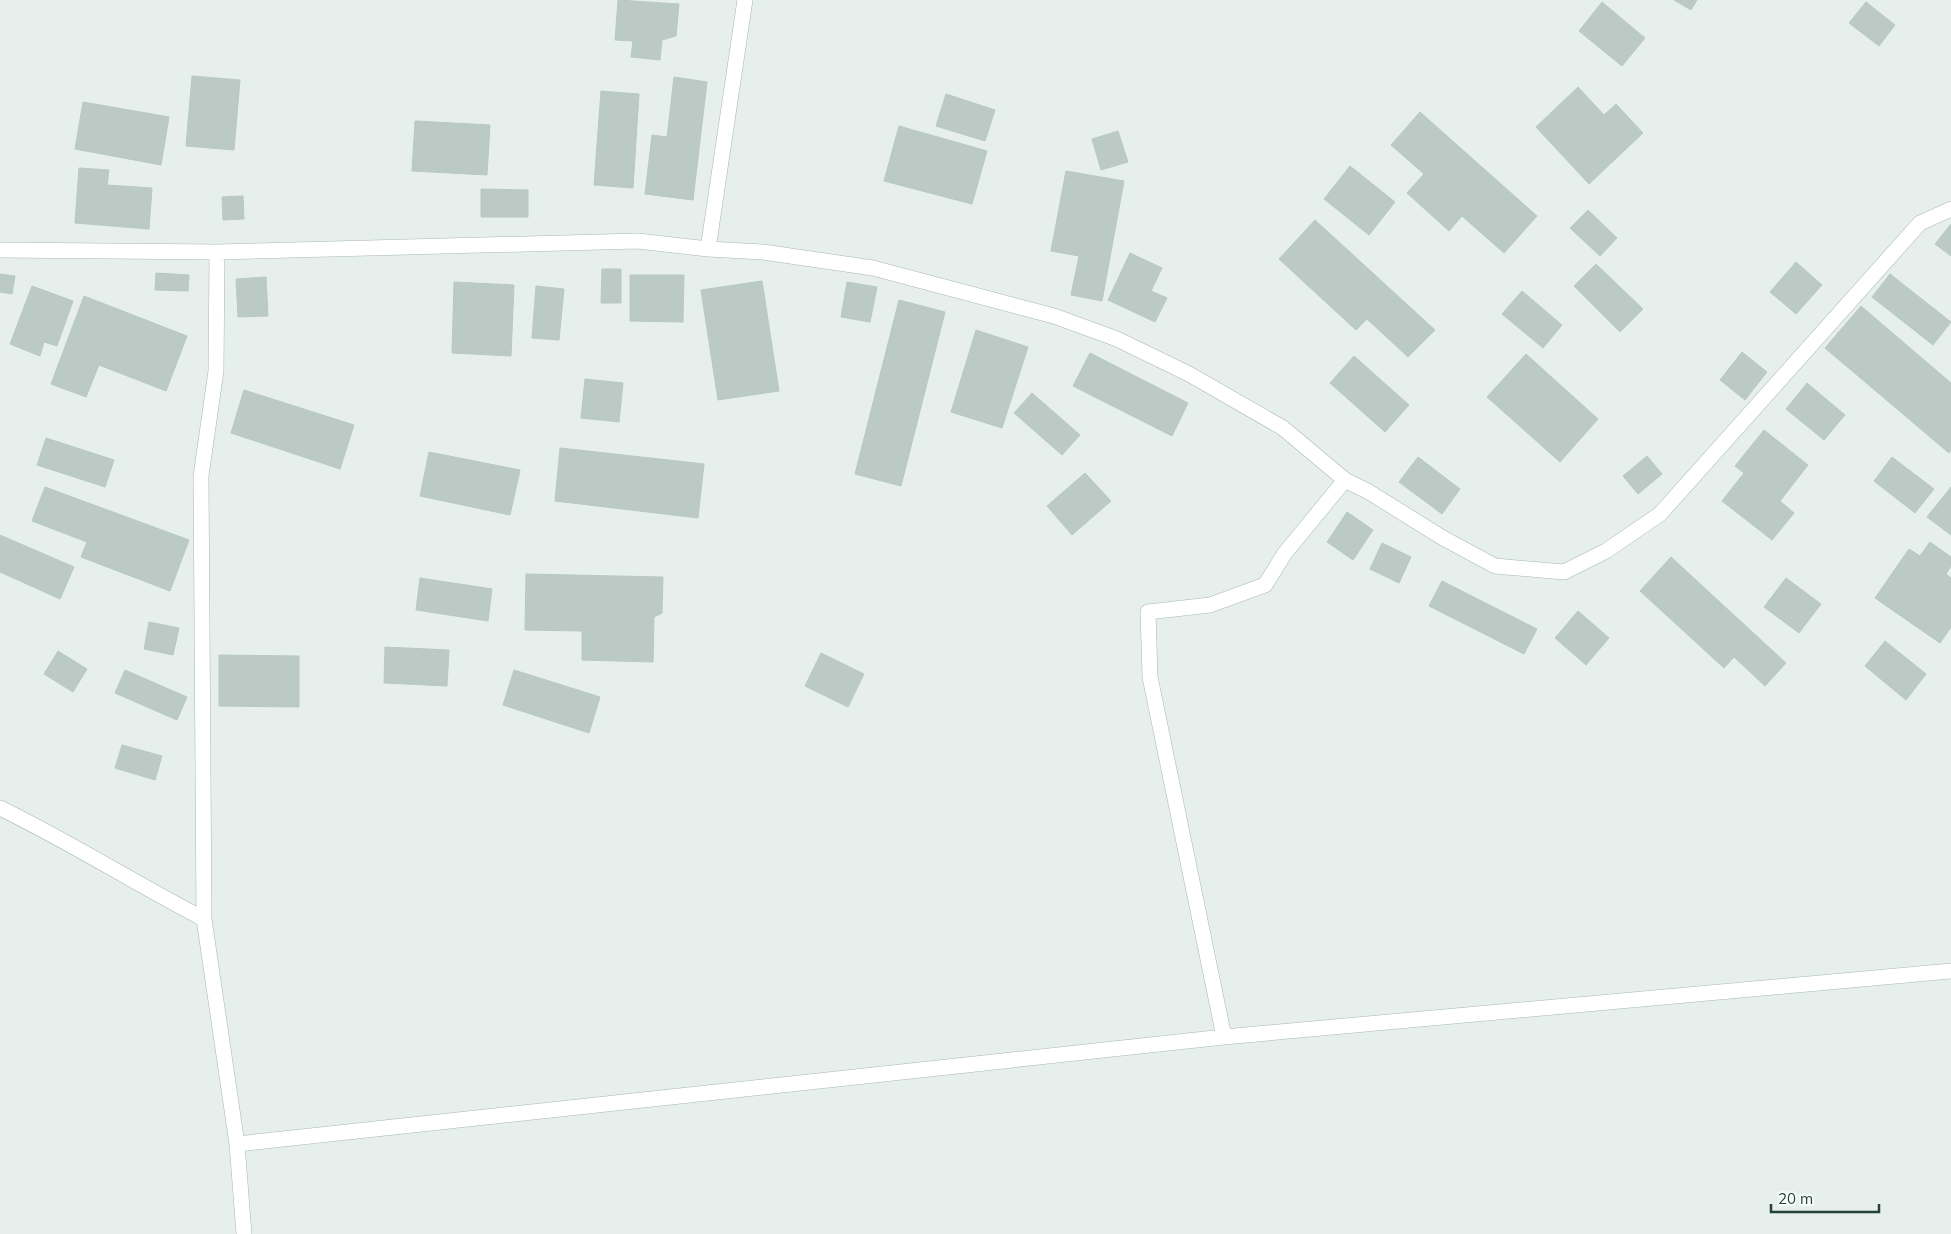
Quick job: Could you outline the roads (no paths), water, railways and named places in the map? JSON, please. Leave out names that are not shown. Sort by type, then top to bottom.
[{"type":"street","points":[[708,248],[745,0]]},
{"type":"street","points":[[0,250],[217,252],[638,241],[763,252],[873,268],[1063,319],[1117,339],[1189,374],[1282,428],[1345,480],[1370,492],[1443,538],[1495,566],[1564,572],[1606,551],[1660,514],[1920,224],[1951,210]]},
{"type":"street","points":[[217,252],[216,371],[202,476],[204,919],[237,1144],[244,1234]]},
{"type":"street","points":[[1224,1037],[1150,677],[1148,612],[1210,605],[1265,585],[1285,553],[1345,480]]},
{"type":"street","points":[[0,808],[41,828],[159,896],[204,919]]},
{"type":"street","points":[[237,1144],[1224,1037],[1951,971]]}]
